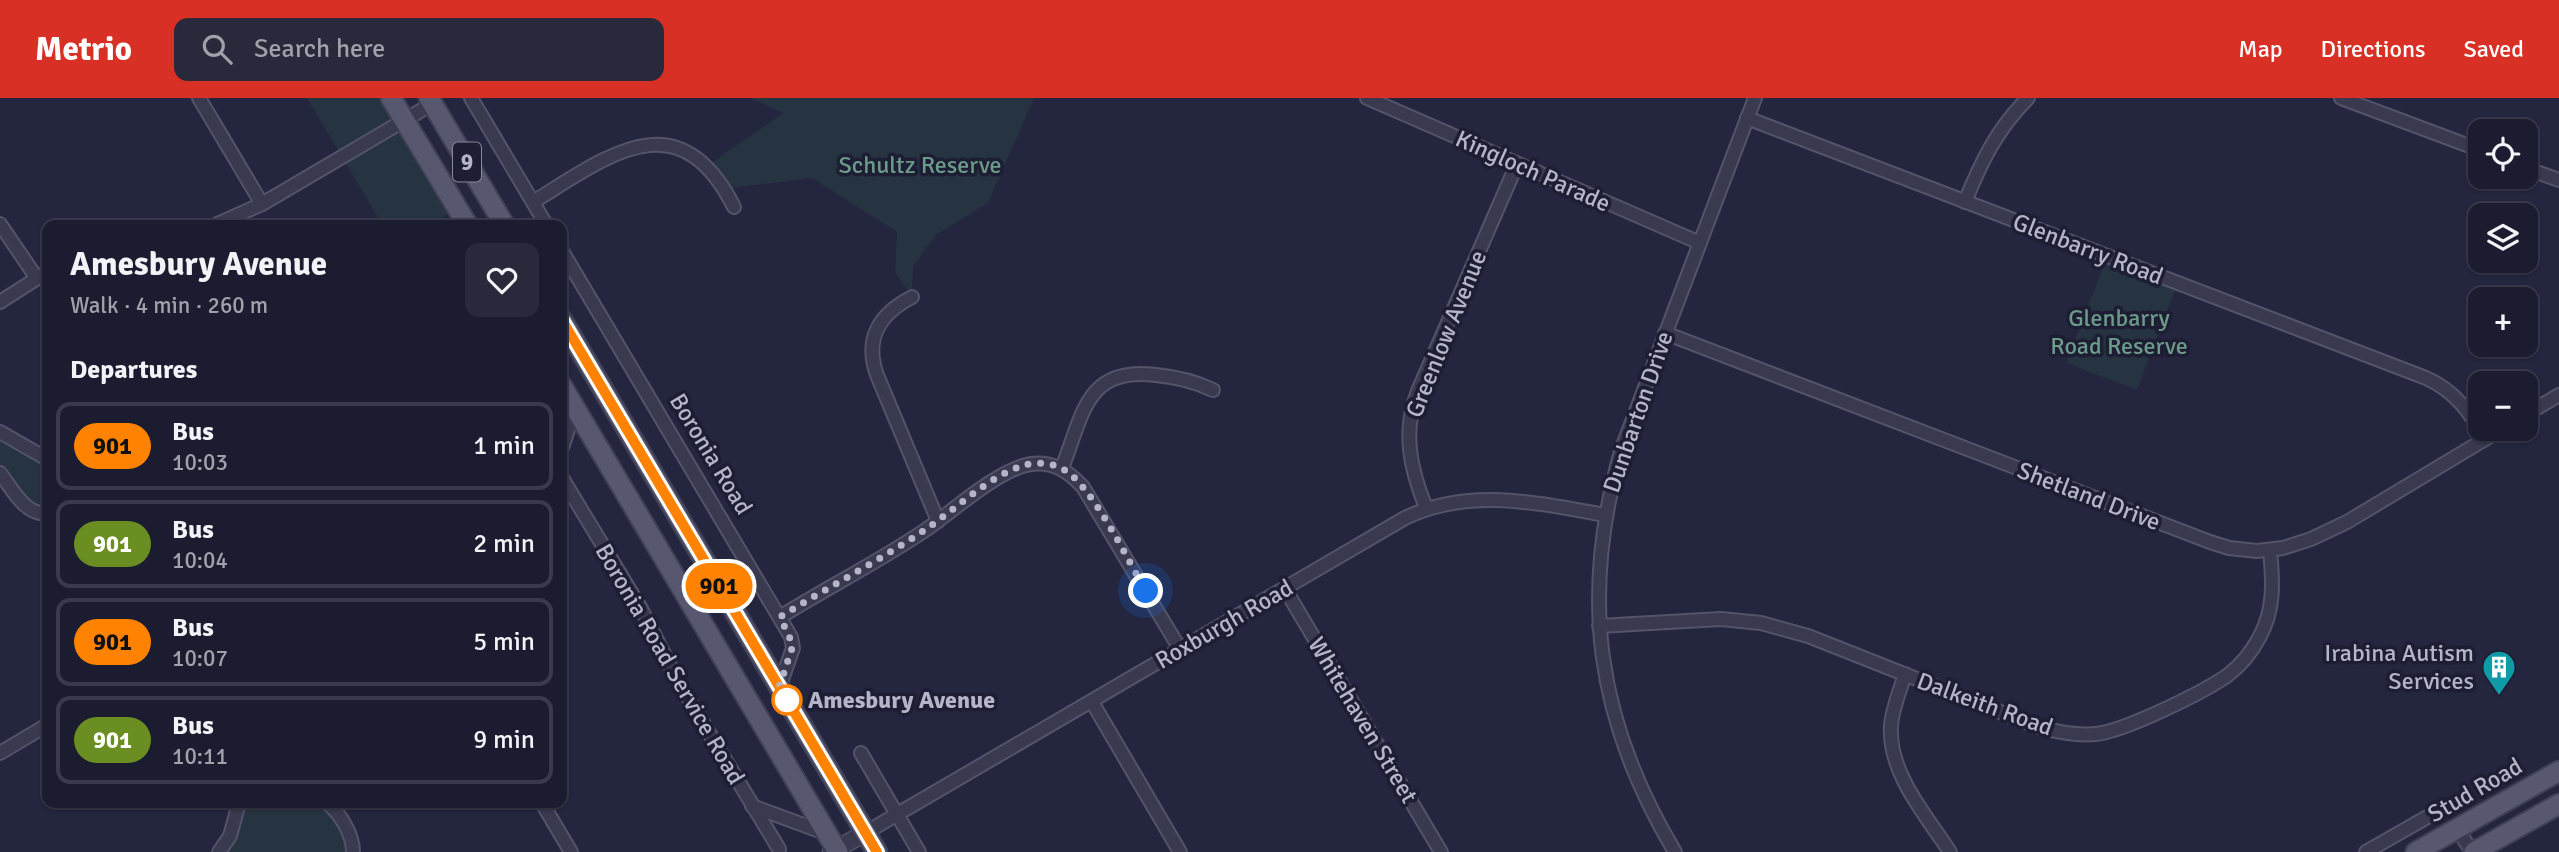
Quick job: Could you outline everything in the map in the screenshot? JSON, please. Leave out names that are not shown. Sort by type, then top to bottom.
[{"type":"main road","name":"9","points":[[391,98],[464,220]]},
{"type":"main road","name":"9","points":[[430,101],[501,220]]},
{"type":"main road","points":[[567,328],[877,852]]},
{"type":"main road","points":[[567,395],[833,847]]},
{"type":"main road","name":"Stud Road","points":[[2416,852],[2559,771]]},
{"type":"main road","points":[[2473,852],[2559,804]]},
{"type":"street","points":[[199,98],[262,204]]},
{"type":"street","points":[[471,98],[544,220]]},
{"type":"street","name":"Kingloch Parade","points":[[1367,98],[1700,243]]},
{"type":"street","name":"Dunbarton Drive","points":[[1675,852],[1642,791],[1621,738],[1606,680],[1599,626],[1598,570],[1605,515],[1622,448],[1755,98]]},
{"type":"street","points":[[1965,202],[1990,145],[2004,124],[2028,98]]},
{"type":"street","points":[[2341,98],[2468,146]]},
{"type":"street","points":[[226,220],[262,204],[404,120],[430,101]]},
{"type":"street","name":"Glenbarry Road","points":[[1747,118],[2436,383],[2452,393],[2468,411]]},
{"type":"street","points":[[533,201],[621,151],[656,144],[679,147],[700,159],[719,181],[734,206]]},
{"type":"street","name":"Greenlow Avenue","points":[[1426,508],[1409,450],[1410,416],[1418,391],[1517,164]]},
{"type":"street","points":[[2538,173],[2559,180]]},
{"type":"street","points":[[0,224],[42,275],[0,302]]},
{"type":"street","name":"Boronia Road","points":[[567,258],[780,617],[793,645],[779,688]]},
{"type":"street","points":[[912,297],[899,303],[889,313],[874,336],[871,353],[877,375],[939,521]]},
{"type":"street","name":"Shetland Drive","points":[[1665,333],[2210,542],[2239,549],[2270,550],[2293,546],[2333,529],[2482,441]]},
{"type":"street","points":[[1062,468],[1089,400],[1102,385],[1118,375],[1134,372],[1188,379],[1213,390]]},
{"type":"street","points":[[2538,407],[2559,395]]},
{"type":"street","points":[[567,433],[575,409]]},
{"type":"street","points":[[0,432],[42,457]]},
{"type":"street","points":[[780,617],[939,521],[1015,469],[1043,463],[1062,468],[1073,476],[1091,498],[1180,649]]},
{"type":"street","points":[[0,473],[29,509],[42,514]]},
{"type":"street","name":"Boronia Road Service Road","points":[[567,486],[640,607],[679,683],[779,849]]},
{"type":"street","name":"Roxburgh Road","points":[[865,833],[1426,508],[1459,500],[1490,499],[1527,502],[1605,515]]},
{"type":"street","name":"Dalkeith Road","points":[[1599,626],[1742,620],[1785,628],[2053,731],[2096,734],[2124,727],[2215,683],[2246,657],[2260,636],[2270,611],[2273,596],[2270,550]]},
{"type":"street","name":"Whitehaven Street","points":[[1285,589],[1441,852]]},
{"type":"street","points":[[1905,674],[1892,718],[1893,751],[1903,779],[1950,852]]},
{"type":"street","points":[[1092,702],[1180,852]]},
{"type":"street","points":[[0,753],[42,728]]},
{"type":"street","points":[[861,753],[919,852]]},
{"type":"street","points":[[752,806],[833,847],[865,833]]},
{"type":"street","points":[[219,852],[230,836],[238,808]]},
{"type":"street","points":[[333,808],[352,841],[353,852]]},
{"type":"street","points":[[545,808],[571,852]]},
{"type":"street","points":[[2366,852],[2442,808]]},
{"type":"street","points":[[2420,821],[2454,830],[2473,852]]},
{"type":"green space","points":[[307,98],[391,98],[457,209],[439,220],[379,220]]},
{"type":"green space","name":"Schultz Reserve","points":[[750,98],[1034,98],[988,203],[937,234],[913,266],[912,297],[895,272],[897,232],[812,178],[725,189],[707,166],[783,113]]},
{"type":"green space","name":"Glenbarry Road Reserve","points":[[2107,257],[2178,283],[2137,390],[2066,363]]},
{"type":"green space","points":[[0,432],[42,456],[42,514],[38,514],[0,473]]},
{"type":"green space","points":[[237,808],[330,808],[353,852],[219,852]]},
{"type":"bus line","name":"901","points":[[567,328],[877,852]]},
{"type":"place","name":"Irabina Autism Services","points":[[2499,697]]},
{"type":"place","name":"Amesbury Avenue","points":[[787,700]]},
{"type":"route","points":[[787,700],[792,709],[779,688],[793,645],[780,617],[925,530],[1004,475],[1025,465],[1052,465],[1073,476],[1091,498],[1146,591]]}]
